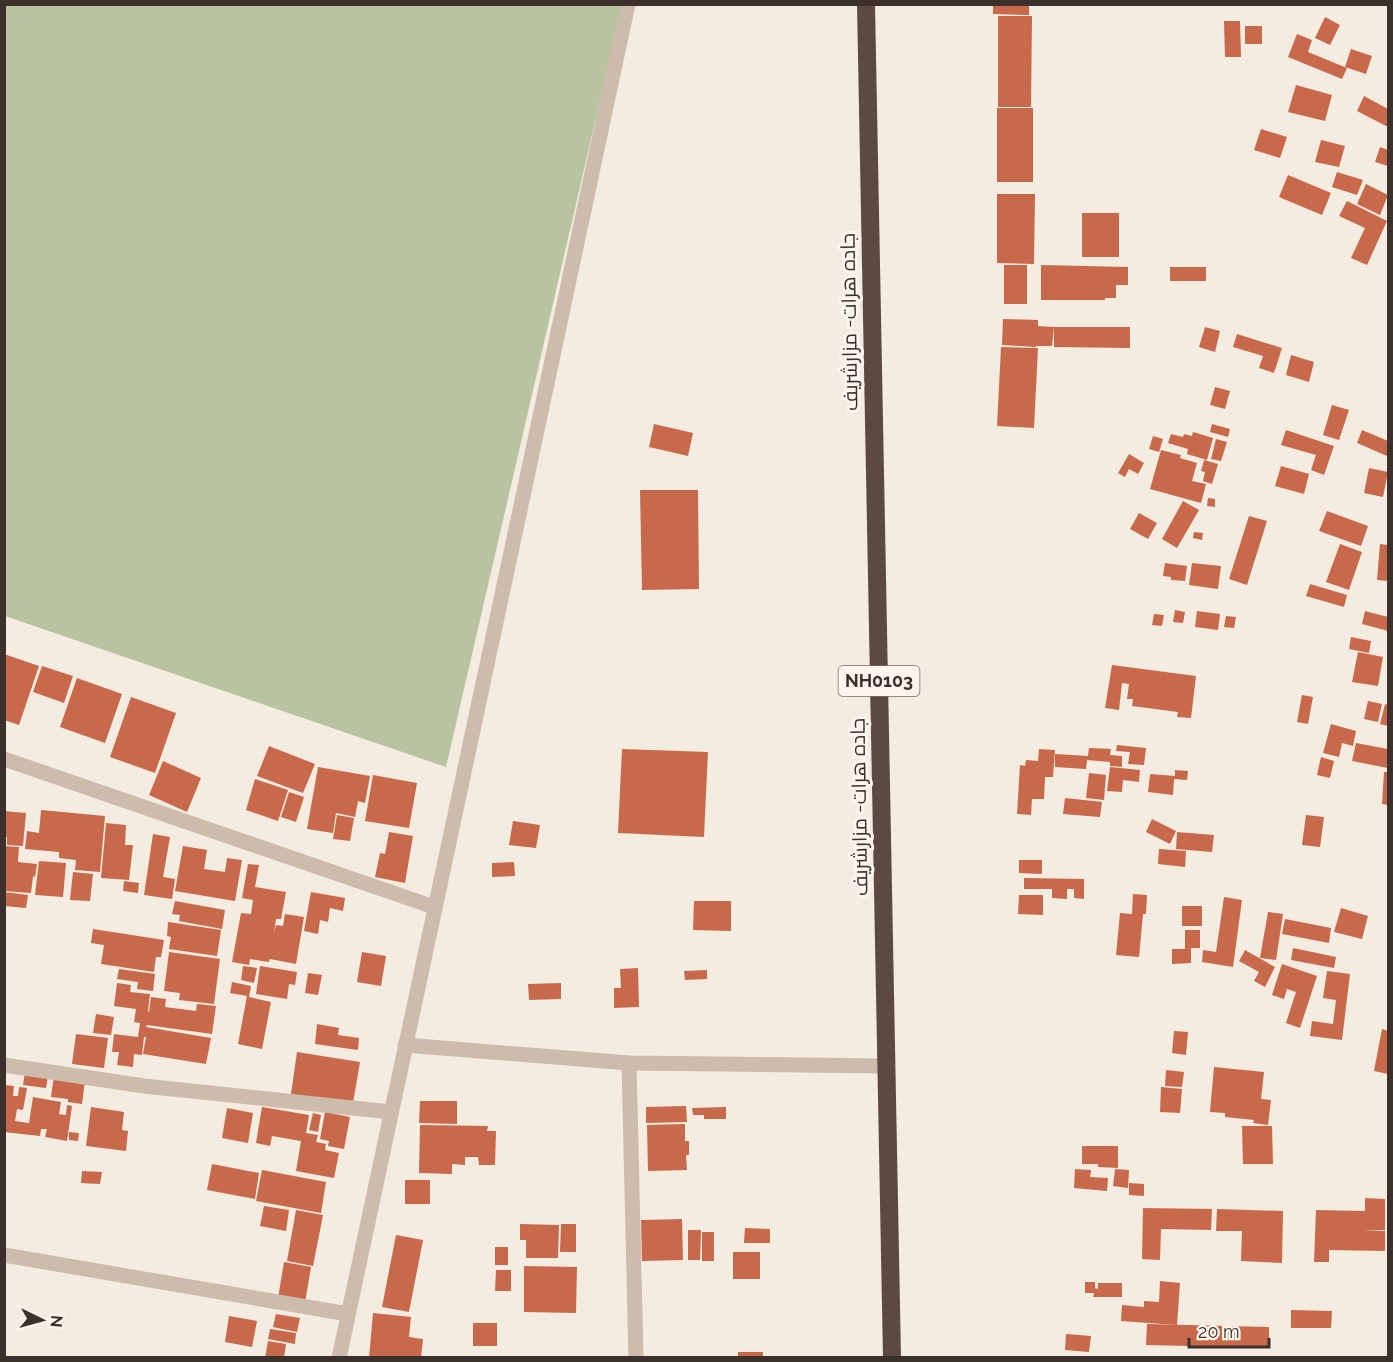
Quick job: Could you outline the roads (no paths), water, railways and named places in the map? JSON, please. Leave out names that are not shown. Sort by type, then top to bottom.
[{"type":"highway","name":"جاده هرات- مزارشریف","points":[[866,4],[892,1358]]},
{"type":"street","points":[[339,1358],[628,4]]},
{"type":"street","points":[[4,759],[434,908]]},
{"type":"street","points":[[405,1045],[629,1063],[886,1066]]},
{"type":"street","points":[[629,1063],[636,1358]]},
{"type":"street","points":[[4,1065],[144,1086],[391,1112]]},
{"type":"street","points":[[4,1255],[348,1314]]}]
